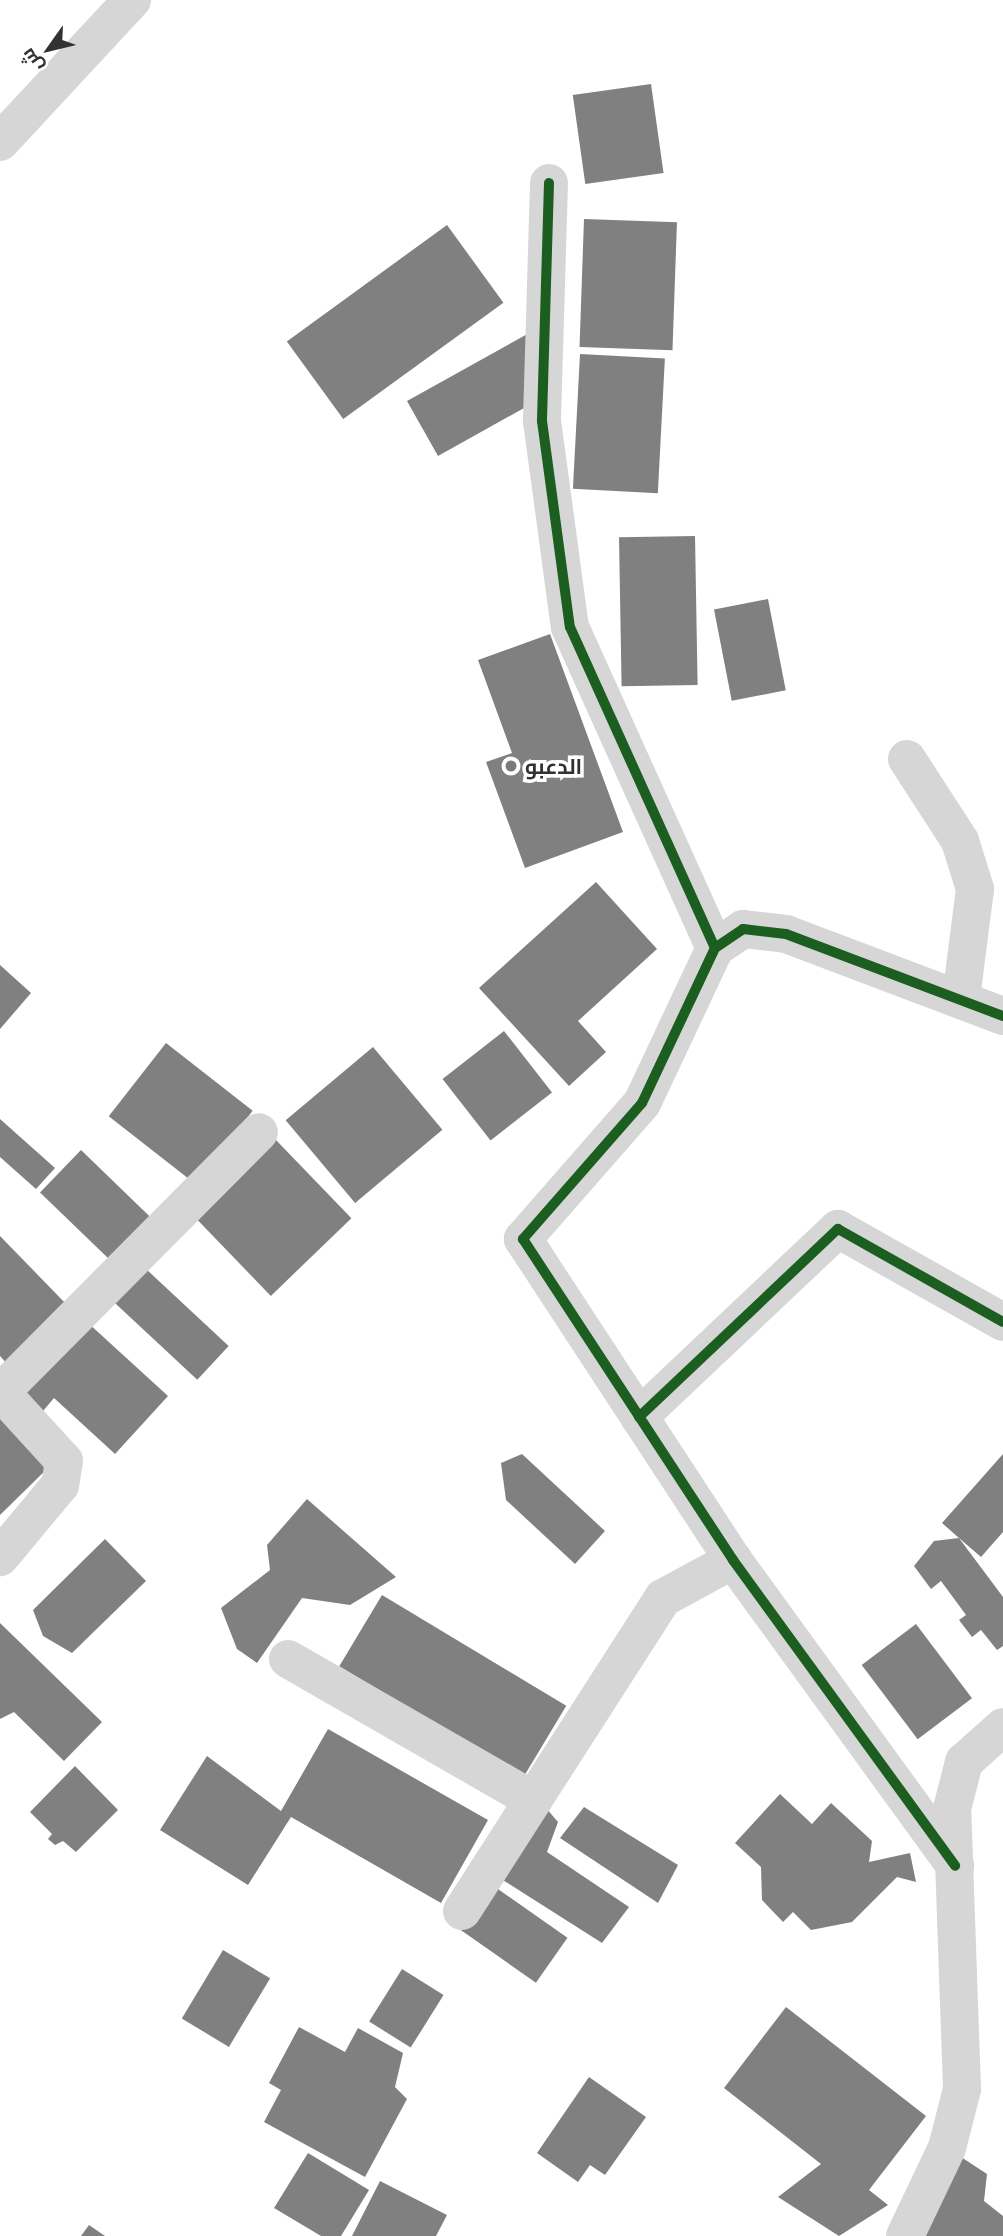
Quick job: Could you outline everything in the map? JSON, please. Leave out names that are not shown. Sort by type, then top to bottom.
[{"type":"street","points":[[0,142],[132,0]]},
{"type":"street","points":[[549,183],[542,421],[570,627],[715,948]]},
{"type":"street","points":[[907,759],[960,841],[975,889],[961,999]]},
{"type":"street","points":[[955,1866],[733,1560],[523,1239],[642,1103],[715,948],[743,929],[786,934],[1003,1016]]},
{"type":"street","points":[[0,1557],[60,1485],[64,1461],[1,1391],[259,1132]]},
{"type":"street","points":[[639,1417],[838,1229],[1003,1322]]},
{"type":"street","points":[[462,1911],[663,1598],[733,1560]]},
{"type":"street","points":[[288,1659],[533,1800]]},
{"type":"street","points":[[905,2236],[947,2148],[962,2089],[952,1809],[964,1762],[1003,1727]]},
{"type":"building","points":[[651,84],[664,173],[585,184],[573,95]]},
{"type":"building","points":[[584,219],[677,222],[672,350],[580,347]]},
{"type":"building","points":[[447,225],[503,303],[343,419],[287,341]]},
{"type":"building","points":[[531,332],[533,403],[438,456],[407,401]]},
{"type":"building","points":[[580,354],[665,358],[658,493],[573,489]]},
{"type":"building","points":[[695,536],[698,685],[622,686],[619,537]]},
{"type":"building","points":[[768,599],[786,690],[732,701],[714,609]]},
{"type":"building","points":[[550,634],[623,832],[525,868],[486,762],[512,753],[478,660]]},
{"type":"building","points":[[596,882],[657,949],[578,1021],[606,1052],[569,1086],[479,988]]},
{"type":"building","points":[[0,965],[31,993],[0,1029]]},
{"type":"building","points":[[504,1031],[552,1092],[491,1140],[443,1079]]},
{"type":"building","points":[[166,1043],[253,1111],[195,1184],[109,1116]]},
{"type":"building","points":[[373,1047],[442,1130],[355,1203],[286,1120]]},
{"type":"building","points":[[0,1119],[55,1168],[36,1189],[0,1157]]},
{"type":"building","points":[[275,1139],[351,1218],[271,1296],[194,1217]]},
{"type":"building","points":[[81,1150],[151,1217],[110,1260],[40,1192]]},
{"type":"building","points":[[0,1236],[69,1307],[9,1366],[0,1356]]},
{"type":"building","points":[[146,1269],[229,1346],[197,1380],[115,1303]]},
{"type":"building","points":[[87,1322],[168,1396],[115,1454],[54,1398],[43,1411],[23,1392]]},
{"type":"building","points":[[0,1410],[52,1464],[0,1515]]},
{"type":"building","points":[[522,1454],[605,1531],[575,1564],[506,1500],[501,1463]]},
{"type":"building","points":[[1003,1454],[1003,1532],[981,1557],[942,1523]]},
{"type":"building","points":[[307,1499],[396,1577],[350,1605],[302,1598],[257,1663],[237,1649],[221,1608],[270,1570],[267,1545]]},
{"type":"building","points":[[959,1538],[1003,1597],[1003,1646],[997,1650],[981,1630],[972,1637],[959,1620],[966,1615],[941,1581],[931,1589],[914,1566],[934,1541]]},
{"type":"building","points":[[105,1539],[146,1581],[72,1653],[43,1636],[33,1610]]},
{"type":"building","points":[[382,1595],[566,1706],[524,1777],[339,1666]]},
{"type":"building","points":[[0,1623],[102,1722],[64,1761],[14,1712],[0,1719]]},
{"type":"building","points":[[916,1624],[972,1698],[918,1739],[862,1665]]},
{"type":"building","points":[[328,1729],[488,1820],[441,1903],[291,1817],[248,1885],[160,1830],[207,1756],[281,1811]]},
{"type":"building","points":[[75,1766],[118,1810],[76,1852],[63,1841],[55,1845],[48,1839],[52,1834],[30,1812]]},
{"type":"building","points":[[780,1794],[812,1824],[831,1803],[872,1841],[869,1862],[910,1853],[916,1882],[897,1877],[852,1922],[811,1930],[793,1912],[783,1922],[762,1900],[761,1867],[735,1843]]},
{"type":"building","points":[[540,1801],[558,1822],[547,1852],[629,1907],[602,1943],[498,1877]]},
{"type":"building","points":[[584,1807],[678,1865],[658,1903],[560,1838]]},
{"type":"building","points":[[488,1882],[567,1938],[536,1983],[456,1927]]},
{"type":"building","points":[[223,1950],[270,1978],[229,2047],[182,2019]]},
{"type":"building","points":[[402,1969],[444,1995],[411,2048],[369,2022]]},
{"type":"building","points":[[786,2007],[926,2116],[869,2190],[888,2205],[839,2236],[778,2197],[821,2164],[724,2088]]},
{"type":"building","points":[[299,2027],[345,2052],[358,2028],[403,2053],[395,2087],[407,2099],[365,2177],[264,2122],[281,2090],[269,2083]]},
{"type":"building","points":[[589,2077],[646,2117],[605,2175],[590,2165],[578,2182],[537,2153]]},
{"type":"building","points":[[308,2153],[369,2190],[341,2236],[321,2236],[274,2208]]},
{"type":"building","points":[[961,2157],[987,2174],[984,2201],[1003,2216],[1003,2236],[910,2236]]},
{"type":"building","points":[[380,2181],[447,2215],[436,2236],[352,2236]]},
{"type":"building","points":[[89,2225],[105,2236],[81,2236]]},
{"type":"cycle path","points":[[549,183],[542,421],[570,627],[715,948],[743,929],[786,934],[1003,1016]]},
{"type":"cycle path","points":[[715,948],[642,1103],[523,1239],[733,1560],[955,1866]]},
{"type":"cycle path","points":[[639,1417],[838,1229],[1003,1322]]},
{"type":"place","name":"الدعبو","points":[[511,766]]}]
